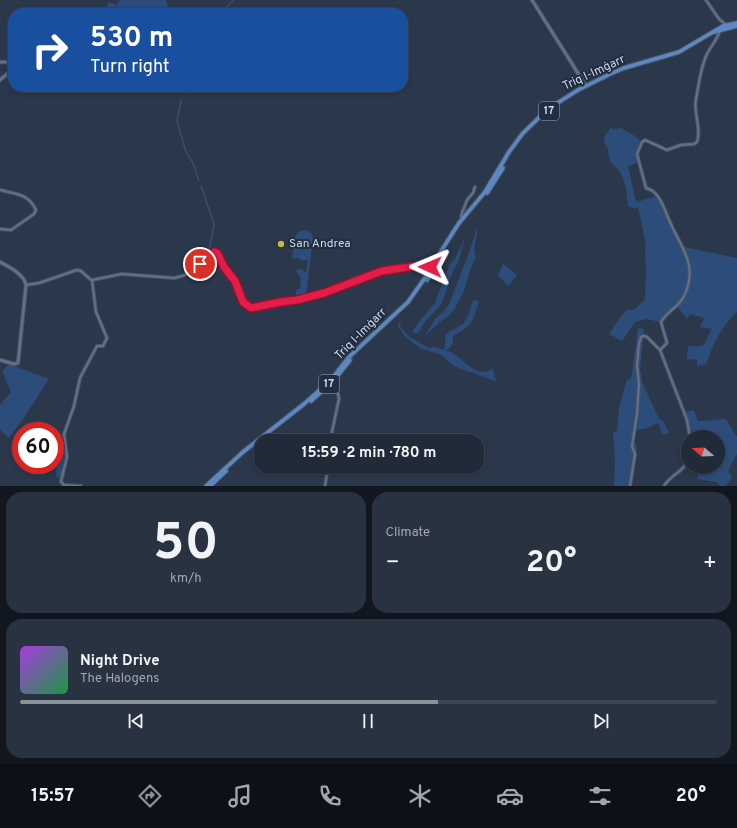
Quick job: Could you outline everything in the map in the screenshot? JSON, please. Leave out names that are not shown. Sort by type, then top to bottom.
[{"type":"main road","name":"Triq l-Imġarr","points":[[210,486],[244,453],[321,393],[350,359],[410,303],[438,264],[461,225],[493,184],[521,140],[550,110],[579,91],[594,84],[626,70],[680,53],[726,25],[737,24]]},
{"type":"main road","name":"Triq l-Imġarr","points":[[206,486],[254,443],[304,404],[325,385],[349,358],[408,302],[427,275],[430,264],[438,256],[463,218],[484,192],[509,152],[538,118],[558,102],[586,86],[624,68],[679,52],[721,29],[732,27],[737,24]]},
{"type":"main road","points":[[430,264],[438,264]]},
{"type":"main road","points":[[430,264],[435,268]]},
{"type":"street","points":[[532,0],[586,86]]},
{"type":"street","points":[[706,0],[722,22],[726,25]]},
{"type":"street","points":[[661,349],[667,342],[661,322],[685,296],[689,282],[690,266],[683,246],[662,203],[655,193],[646,188],[637,153],[642,142],[645,140],[666,150],[697,142],[698,136],[695,102],[703,64],[706,56],[719,35],[722,22]]},
{"type":"street","points":[[0,80],[8,73]]},
{"type":"street","points":[[463,218],[462,216],[467,200],[473,193],[475,187]]},
{"type":"street","points":[[0,190],[22,196],[36,210],[34,214],[11,230],[0,229]]},
{"type":"street","points":[[92,280],[122,274],[174,278],[196,270],[200,264],[208,260],[214,252],[219,255],[224,267],[235,281],[243,302],[251,308],[297,300],[324,293],[382,271],[430,264]]},
{"type":"street","points":[[0,262],[15,271],[26,282],[18,363],[14,364],[0,360]]},
{"type":"street","points":[[416,266],[430,264]]},
{"type":"street","points":[[26,285],[39,283],[77,270],[81,271],[92,280],[96,312],[107,338],[103,346],[96,346],[83,371],[74,406],[64,434],[67,457],[62,483],[65,485],[81,486]]},
{"type":"street","points":[[630,486],[636,454],[632,446],[637,414],[639,384],[637,366],[641,337],[647,337],[661,349],[687,420],[689,430]]},
{"type":"street","points":[[332,381],[337,389],[339,399],[332,434]]},
{"type":"street","points":[[664,486],[672,476],[681,470]]},
{"type":"street","points":[[325,486],[327,474]]},
{"type":"shaded area","points":[[120,0],[166,0],[168,7],[104,8],[108,2],[117,5]]},
{"type":"shaded area","points":[[611,127],[613,129],[621,128],[638,138],[640,142],[636,154],[638,163],[628,166],[635,198],[637,202],[656,196],[663,204],[670,225],[688,261],[689,272],[683,298],[662,318],[660,322],[647,319],[635,322],[622,341],[609,334],[627,310],[634,310],[645,299],[646,245],[638,207],[635,209],[628,206],[626,187],[623,178],[610,161],[608,148],[604,143],[605,136]]},
{"type":"shaded area","points":[[477,228],[474,249],[476,257],[464,291],[454,310],[449,316],[441,321],[425,336],[435,319],[449,304]]},
{"type":"shaded area","points":[[307,230],[313,237],[306,295],[296,295],[296,290],[300,288],[301,278],[296,272],[298,269],[302,269],[306,273],[308,259],[302,261],[296,257],[295,259],[292,258],[295,236],[300,231]]},
{"type":"shaded area","points":[[465,238],[458,262],[453,271],[442,303],[425,322],[418,333],[414,333],[413,331],[418,323],[435,303],[447,271],[455,259]]},
{"type":"shaded area","points":[[684,247],[737,258],[737,312],[726,323],[706,364],[697,366],[697,359],[687,360],[688,346],[703,345],[712,329],[700,327],[704,318],[690,314],[687,319],[677,306],[686,297],[690,282],[690,262]]},
{"type":"shaded area","points":[[503,264],[517,275],[508,286],[498,275]]},
{"type":"shaded area","points":[[473,300],[479,301],[473,319],[465,329],[453,336],[453,343],[449,349],[445,350],[454,354],[473,369],[485,372],[493,369],[496,381],[456,367],[442,355],[422,349],[403,334],[398,325],[402,319],[400,327],[410,337],[429,348],[435,347],[444,350],[446,334],[463,324],[468,316]]},
{"type":"shaded area","points":[[638,328],[644,329],[640,369],[642,382],[659,419],[663,421],[669,433],[663,435],[658,423],[645,429],[635,430],[634,442],[636,444],[637,451],[635,452],[637,454],[631,486],[614,486],[615,462],[613,432],[617,431],[619,408],[627,379],[630,380],[632,374]]},
{"type":"shaded area","points":[[9,364],[49,379],[21,422],[12,422],[12,434],[9,438],[0,430],[0,405],[11,392],[2,371]]},
{"type":"shaded area","points":[[694,410],[698,421],[726,419],[737,436],[737,454],[728,470],[732,477],[726,486],[720,486],[717,482],[697,479],[698,474],[725,474],[725,430],[690,430],[685,412]]},
{"type":"shaded area","points":[[64,447],[66,455],[64,464]]},
{"type":"shaded area","points":[[56,474],[62,474],[61,477],[56,477]]},
{"type":"waterway","points":[[226,8],[233,0]]},
{"type":"waterway","points":[[181,100],[177,121],[186,152],[193,163],[199,181]]},
{"type":"waterway","points":[[201,186],[214,224],[208,257]]},
{"type":"place","name":"San Andrea","points":[[281,244]]},
{"type":"route","points":[[200,264],[208,260],[214,252],[216,252],[219,255],[222,265],[235,281],[243,302],[251,308],[297,300],[324,293],[382,271],[424,265],[430,267]]}]
